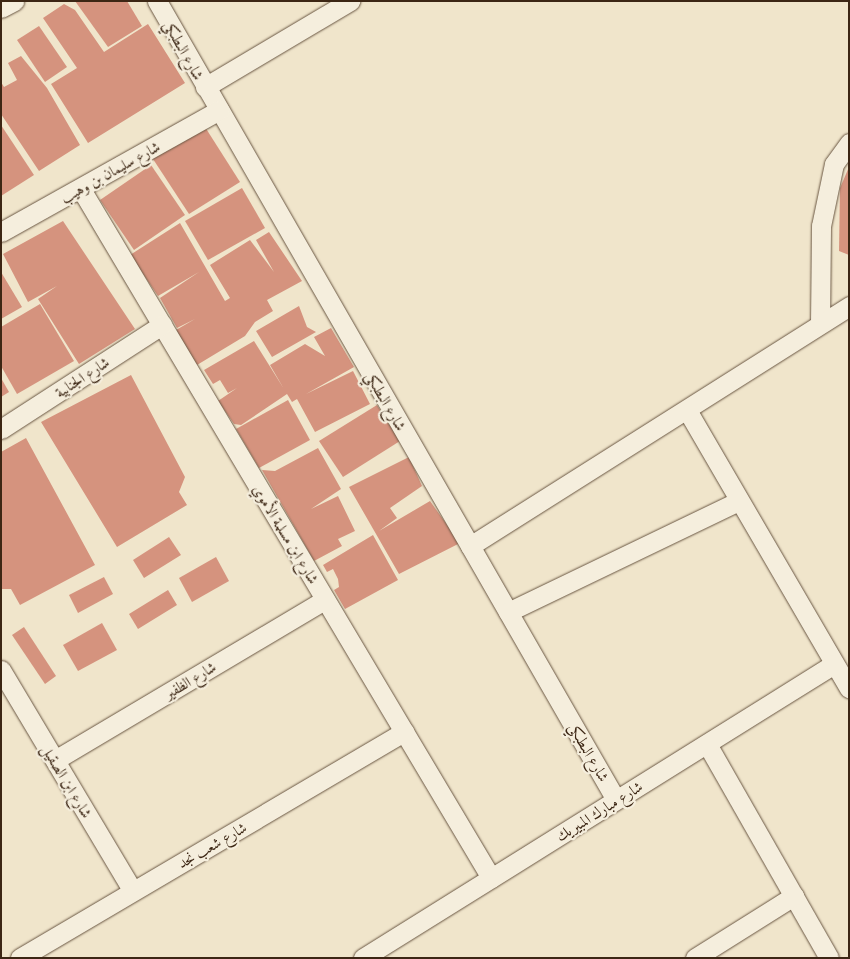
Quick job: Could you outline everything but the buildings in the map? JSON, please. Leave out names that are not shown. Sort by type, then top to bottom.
[{"type":"street","points":[[1,8],[14,1]]},
{"type":"street","name":"شارع البطبكي","points":[[157,1],[616,800]]},
{"type":"street","points":[[205,87],[350,1]]},
{"type":"street","name":"شارع سليمان بن وهيب","points":[[1,232],[81,189],[219,110]]},
{"type":"street","points":[[820,324],[821,226],[834,164],[849,143]]},
{"type":"street","name":"شارع ابن مسلمة الأموي","points":[[81,189],[491,878]]},
{"type":"street","points":[[470,546],[849,306]]},
{"type":"street","name":"شارع الجنابية","points":[[1,429],[162,325]]},
{"type":"street","points":[[686,410],[849,688]]},
{"type":"street","points":[[508,612],[739,500]]},
{"type":"street","name":"شارع الظفير","points":[[55,760],[325,600]]},
{"type":"street","name":"شارع مبارك المبيريك","points":[[363,958],[834,664]]},
{"type":"street","name":"شارع ابن الصقيل","points":[[1,670],[133,891]]},
{"type":"street","name":"شارع شعب نجد","points":[[20,958],[404,732]]},
{"type":"street","points":[[707,744],[829,958]]},
{"type":"street","points":[[695,958],[794,896]]}]
